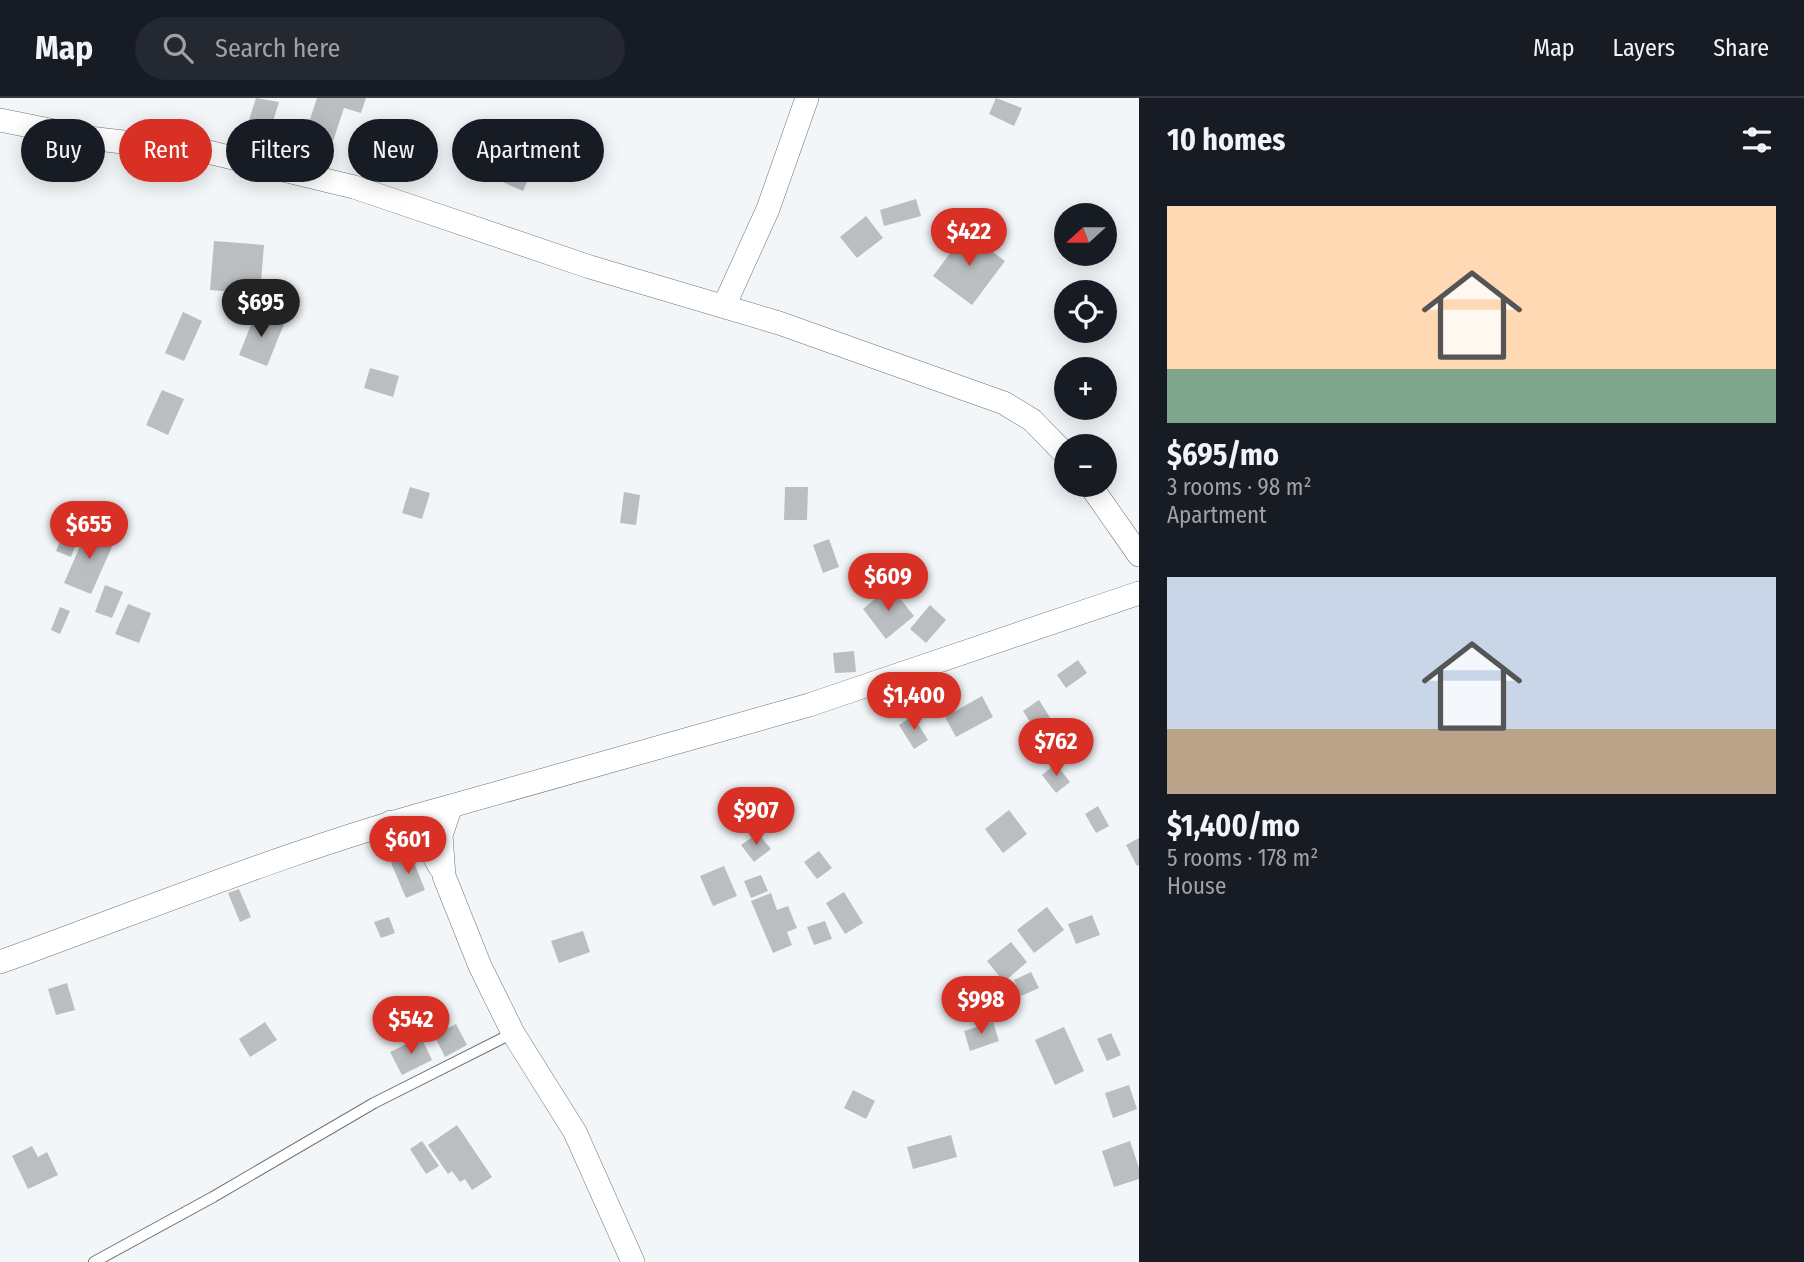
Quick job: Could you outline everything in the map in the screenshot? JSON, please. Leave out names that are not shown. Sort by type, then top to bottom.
[{"type":"street","points":[[724,306],[768,209],[807,98]]},
{"type":"street","points":[[0,120],[89,138],[208,152],[256,161],[354,187],[590,267],[724,306],[1004,403],[1032,420],[1054,443]]},
{"type":"street","points":[[1098,497],[1139,555]]},
{"type":"street","points":[[0,962],[243,871],[391,822],[810,705],[1139,593]]},
{"type":"street","points":[[444,876],[441,835],[451,806]]},
{"type":"street","points":[[391,822],[425,841],[444,876],[480,966],[513,1033],[575,1132],[633,1262]]},
{"type":"lane","points":[[94,1262],[214,1197],[374,1103],[513,1033]]},
{"type":"building","points":[[256,98],[279,102],[274,119],[249,119]]},
{"type":"building","points":[[317,98],[366,98],[361,113],[344,108],[334,138],[334,119],[310,119]]},
{"type":"building","points":[[996,98],[1022,108],[1014,126],[989,114]]},
{"type":"building","points":[[503,182],[527,182],[523,191]]},
{"type":"building","points":[[916,199],[921,216],[884,226],[880,210]]},
{"type":"building","points":[[866,216],[883,238],[857,258],[840,237]]},
{"type":"building","points":[[966,232],[1005,261],[972,305],[933,276]]},
{"type":"building","points":[[214,241],[264,245],[260,294],[210,290]]},
{"type":"building","points":[[183,312],[202,321],[184,361],[165,353]]},
{"type":"building","points":[[256,312],[284,324],[267,366],[239,355]]},
{"type":"building","points":[[370,368],[399,376],[393,397],[364,388]]},
{"type":"building","points":[[162,390],[184,399],[168,435],[146,425]]},
{"type":"building","points":[[410,487],[430,493],[422,519],[402,513]]},
{"type":"building","points":[[785,487],[808,487],[807,520],[784,520]]},
{"type":"building","points":[[624,492],[640,495],[636,525],[620,523]]},
{"type":"building","points":[[88,528],[115,540],[91,594],[64,583]]},
{"type":"building","points":[[63,534],[78,539],[71,557],[56,551]]},
{"type":"building","points":[[829,539],[839,567],[823,573],[813,545]]},
{"type":"building","points":[[105,585],[123,592],[112,618],[95,612]]},
{"type":"building","points":[[890,586],[914,616],[886,639],[863,609]]},
{"type":"building","points":[[128,604],[151,613],[139,643],[115,634]]},
{"type":"building","points":[[930,605],[946,620],[926,643],[910,629]]},
{"type":"building","points":[[60,607],[70,611],[60,634],[51,630]]},
{"type":"building","points":[[854,651],[856,672],[835,673],[833,653]]},
{"type":"building","points":[[1078,660],[1087,673],[1066,688],[1057,675]]},
{"type":"building","points":[[982,696],[993,717],[956,737],[945,717]]},
{"type":"building","points":[[1039,700],[1052,721],[1036,731],[1023,711]]},
{"type":"building","points":[[913,716],[928,740],[914,749],[899,725]]},
{"type":"building","points":[[1056,764],[1070,782],[1056,793],[1042,775]]},
{"type":"building","points":[[1098,806],[1109,826],[1096,833],[1085,814]]},
{"type":"building","points":[[1009,810],[1027,834],[1003,853],[985,829]]},
{"type":"building","points":[[758,833],[771,849],[754,862],[741,845]]},
{"type":"building","points":[[1139,838],[1139,865],[1137,866],[1126,845]]},
{"type":"building","points":[[819,851],[832,868],[817,879],[804,862]]},
{"type":"building","points":[[411,855],[425,890],[406,898],[391,863]]},
{"type":"building","points":[[724,866],[737,896],[713,906],[700,876]]},
{"type":"building","points":[[761,875],[768,891],[751,898],[744,881]]},
{"type":"building","points":[[239,889],[251,917],[240,922],[228,893]]},
{"type":"building","points":[[844,892],[863,923],[845,934],[826,903]]},
{"type":"building","points":[[771,893],[777,910],[788,906],[797,928],[787,932],[792,945],[773,953],[751,901]]},
{"type":"building","points":[[1047,907],[1064,930],[1034,953],[1017,930]]},
{"type":"building","points":[[1092,915],[1100,935],[1076,944],[1068,924]]},
{"type":"building","points":[[389,917],[395,933],[381,938],[374,922]]},
{"type":"building","points":[[825,921],[832,939],[814,945],[807,927]]},
{"type":"building","points":[[583,931],[590,952],[559,963],[551,941]]},
{"type":"building","points":[[1011,942],[1027,962],[1004,982],[987,961]]},
{"type":"building","points":[[1031,972],[1039,988],[1021,996],[1014,980]]},
{"type":"building","points":[[67,983],[75,1010],[56,1015],[48,989]]},
{"type":"building","points":[[265,1022],[277,1040],[250,1057],[239,1039]]},
{"type":"building","points":[[993,1022],[999,1041],[970,1051],[964,1031]]},
{"type":"building","points":[[456,1024],[467,1045],[445,1057],[434,1035]]},
{"type":"building","points":[[1064,1027],[1084,1071],[1055,1085],[1035,1040]]},
{"type":"building","points":[[1111,1033],[1121,1055],[1107,1061],[1097,1039]]},
{"type":"building","points":[[421,1037],[432,1060],[402,1075],[390,1052]]},
{"type":"building","points":[[1129,1085],[1137,1109],[1113,1118],[1105,1093]]},
{"type":"building","points":[[853,1090],[875,1101],[866,1119],[844,1108]]},
{"type":"building","points":[[457,1125],[492,1177],[472,1190],[465,1179],[460,1182],[452,1171],[448,1174],[428,1145]]},
{"type":"building","points":[[951,1135],[957,1157],[913,1169],[907,1147]]},
{"type":"building","points":[[422,1141],[439,1166],[426,1174],[410,1149]]},
{"type":"building","points":[[1130,1141],[1139,1168],[1139,1179],[1114,1187],[1102,1151]]},
{"type":"building","points":[[32,1146],[38,1157],[47,1152],[58,1175],[28,1189],[12,1156]]}]
